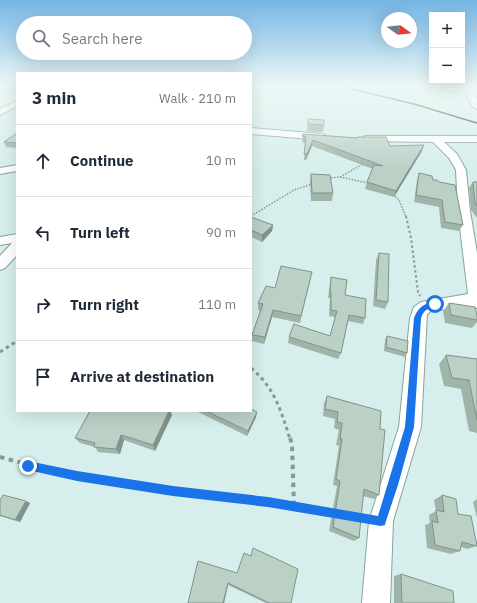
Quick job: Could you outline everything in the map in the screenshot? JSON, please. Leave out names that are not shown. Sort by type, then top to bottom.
[{"type":"street","points":[[252,131],[333,137]]},
{"type":"street","points":[[356,138],[477,139]]},
{"type":"street","points":[[376,603],[381,521],[410,427],[418,318],[420,311],[427,306],[477,301],[464,211],[462,170],[453,156],[436,139]]},
{"type":"street","points":[[0,171],[16,168]]},
{"type":"street","points":[[0,241],[16,238]]},
{"type":"street","points":[[0,265],[16,247]]},
{"type":"path","points":[[340,177],[366,162]]},
{"type":"path","points":[[326,179],[340,177],[373,185]]},
{"type":"path","points":[[252,215],[294,190],[313,183]]},
{"type":"path","points":[[390,192],[400,199],[408,218],[418,292],[427,306]]},
{"type":"path","points":[[0,352],[16,341]]},
{"type":"path","points":[[252,369],[263,378],[280,407],[292,444],[294,506]]},
{"type":"path","points":[[0,457],[28,466],[77,476],[173,491],[338,513]]},
{"type":"building","points":[[308,119],[324,120],[324,125],[308,124]]},
{"type":"building","points":[[16,134],[16,143],[4,142]]},
{"type":"building","points":[[303,134],[358,138],[386,137],[390,146],[424,145],[396,191],[367,182],[374,165],[383,166],[313,140],[307,154],[304,154],[306,137],[302,136]]},
{"type":"building","points":[[419,173],[432,176],[433,180],[437,180],[439,182],[455,185],[463,225],[445,222],[442,200],[416,195]]},
{"type":"building","points":[[311,174],[330,175],[333,193],[312,193]]},
{"type":"building","points":[[473,182],[477,182],[477,206],[475,203]]},
{"type":"building","points":[[252,217],[273,225],[262,235],[252,230]]},
{"type":"building","points":[[379,253],[389,254],[388,302],[376,300]]},
{"type":"building","points":[[281,266],[312,272],[301,316],[273,310],[265,337],[252,335],[263,304],[258,303],[266,286],[275,288]]},
{"type":"building","points":[[331,277],[347,280],[345,295],[366,299],[365,318],[349,315],[341,353],[289,337],[294,324],[330,336],[337,311],[331,310]]},
{"type":"building","points":[[449,303],[475,307],[477,320],[451,315]]},
{"type":"building","points":[[387,336],[408,341],[407,353],[386,347]]},
{"type":"building","points":[[446,355],[477,359],[477,420],[469,380],[452,378]]},
{"type":"building","points":[[327,396],[381,411],[380,429],[385,430],[379,495],[364,489],[359,538],[333,527],[340,481],[336,479],[342,439],[340,439],[342,423],[337,422],[338,412],[325,409]]},
{"type":"building","points":[[252,410],[257,412],[248,431],[208,412],[252,412]]},
{"type":"building","points":[[89,412],[169,412],[153,445],[121,435],[116,449],[94,447],[95,443],[75,438]]},
{"type":"building","points":[[3,495],[26,501],[15,520],[0,515],[0,500]]},
{"type":"building","points":[[442,495],[456,499],[458,514],[471,516],[477,546],[462,542],[460,551],[435,545],[432,521],[438,523],[436,510],[444,512]]},
{"type":"building","points":[[253,548],[298,569],[291,603],[269,603],[228,583],[223,603],[188,603],[198,561],[237,573],[244,553],[251,556]]},
{"type":"building","points":[[401,574],[453,591],[454,603],[402,603]]},
{"type":"railway","points":[[448,114],[477,123]]},
{"type":"route","points":[[28,466],[77,476],[173,491],[268,502],[381,521],[410,427],[418,318],[420,311],[427,306],[435,304]]}]
